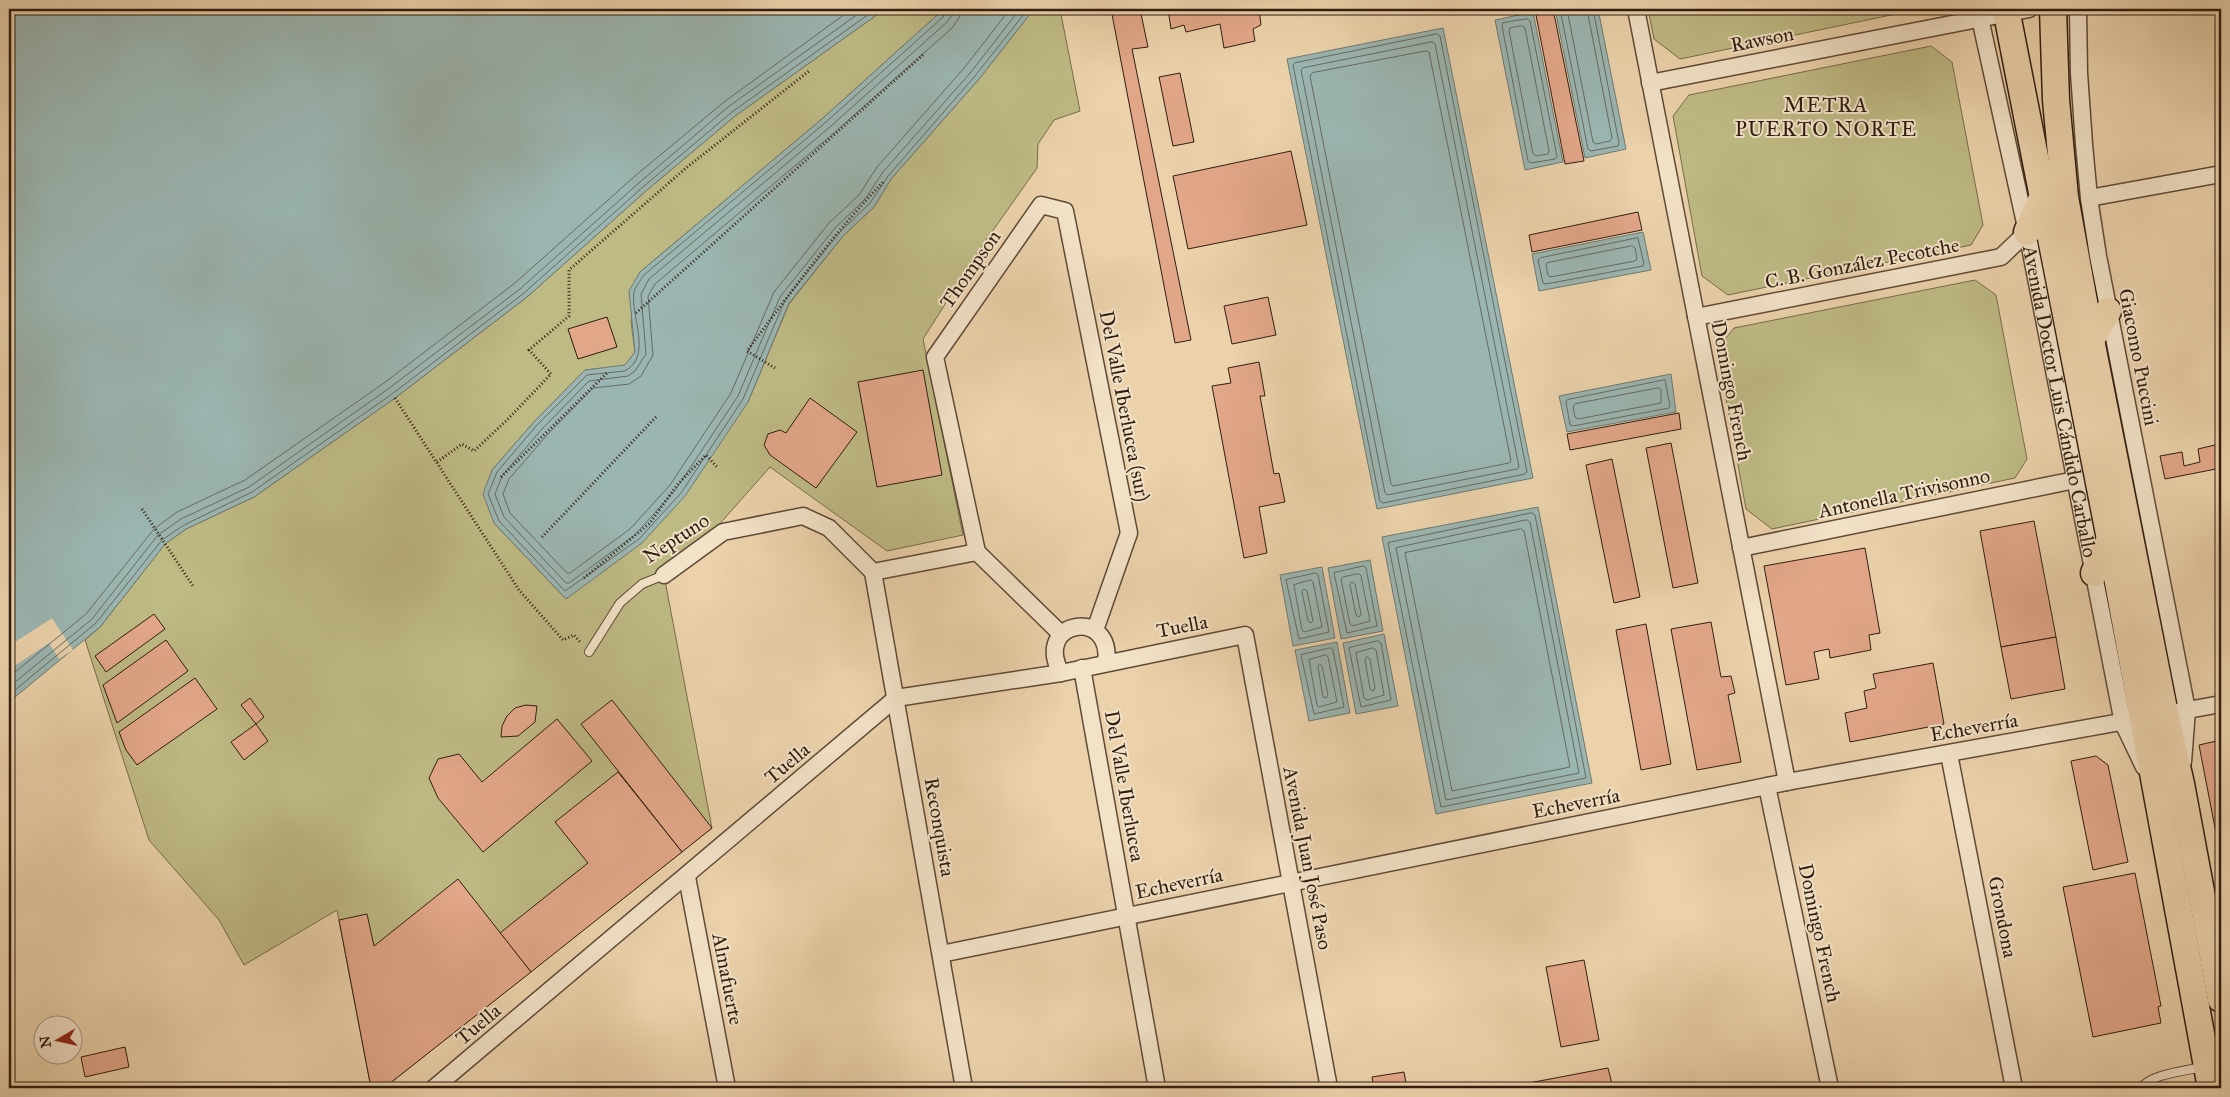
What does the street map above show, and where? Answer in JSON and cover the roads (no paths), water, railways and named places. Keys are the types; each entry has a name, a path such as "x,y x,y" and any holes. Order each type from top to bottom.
{"main road":[{"name":"Avenida Doctor Luis Cándido Carballo","path":"2053,9 2056,100 2065,197 2155,717 2155,789 2209,1077"},
{"name":"Avenida Doctor Luis Cándido Carballo","path":"2014,10 2042,198 2110,539 2155,717 2182,784 2221,999"},
{"path":"2027,232 2042,198"},
{"path":"2091,340 2108,311"},
{"path":"2094,573 2110,539"}],"street":[{"name":"Domingo French","path":"1636,9 1787,782"},
{"name":"Giacomo Puccini","path":"2078,9 2079,73 2089,198 2108,311 2155,717"},
{"name":"Rawson","path":"1650,83 1978,14 2014,10"},
{"name":"Avenida Doctor Luis Cándido Carballo","path":"1978,14 2027,232 2094,573 2155,717"},
{"path":"2089,198 2221,174"},
{"name":"Thompson","path":"977,552 935,358 1040,205"},
{"name":"Del Valle Iberlucea (sur)","path":"1040,205 1065,211 1128,533 1095,630"},
{"name":"C. B. González Pecotche","path":"1696,317 2001,257 2027,232"},
{"name":"Antonella Trivisonno","path":"1741,548 2075,480"},
{"name":"Neptuno","path":"664,576 723,532 803,516 829,528 874,572"},
{"path":"874,572 977,552 1061,634"},
{"name":"Reconquista","path":"874,572 964,1088"},
{"path":"1061,673 1054,660 1054,646 1061,634 1069,628 1078,626 1095,630 1104,639 1108,651 1106,663"},
{"name":"Tuella","path":"434,1088 896,698 1061,673 1245,635"},
{"name":"Avenida Juan José Paso","path":"1245,635 1329,1088"},
{"name":"Del Valle Iberlucea","path":"1082,668 1157,1088"},
{"name":"Echeverría","path":"941,954 1787,782 2221,704"},
{"name":"Grondona","path":"1949,754 2014,1088"},
{"name":"Domingo French","path":"1767,786 1830,1088"},
{"name":"Almafuerte","path":"686,877 727,1088"}],"lane":[{"name":"Neptuno","path":"589,652 620,603 642,584 664,576"},
{"path":"2140,1088 2144,1083 2153,1078 2209,1077"}],"water":[{"path":"9,9 885,9 735,116 647,190 527,297 395,398 254,497 186,529 165,544 100,627 9,702"},
{"path":"944,9 1034,9 979,79 891,179 874,207 843,236 789,303 748,402 685,496 642,543 566,599 494,523 483,494 492,470 533,423 585,370 625,365 635,352 629,291 640,272 823,118"},
{"path":"1555,9 1598,9 1626,149 1585,158"},
{"path":"1533,12 1563,162 1525,170 1495,20"},
{"path":"1443,28 1533,478 1377,509 1287,59"},
{"path":"1643,232 1651,270 1539,291 1532,254"},
{"path":"1671,374 1676,412 1567,432 1559,396"},
{"path":"1538,507 1592,783 1436,814 1382,537"},
{"path":"1370,560 1383,631 1341,639 1328,568"},
{"path":"1322,567 1335,638 1293,646 1280,575"},
{"path":"1384,634 1398,706 1356,714 1343,643"},
{"path":"1337,642 1350,713 1309,721 1295,650"}],"district":[{"name":"METRA PUERTO NORTE","path":"1826,117"}]}
